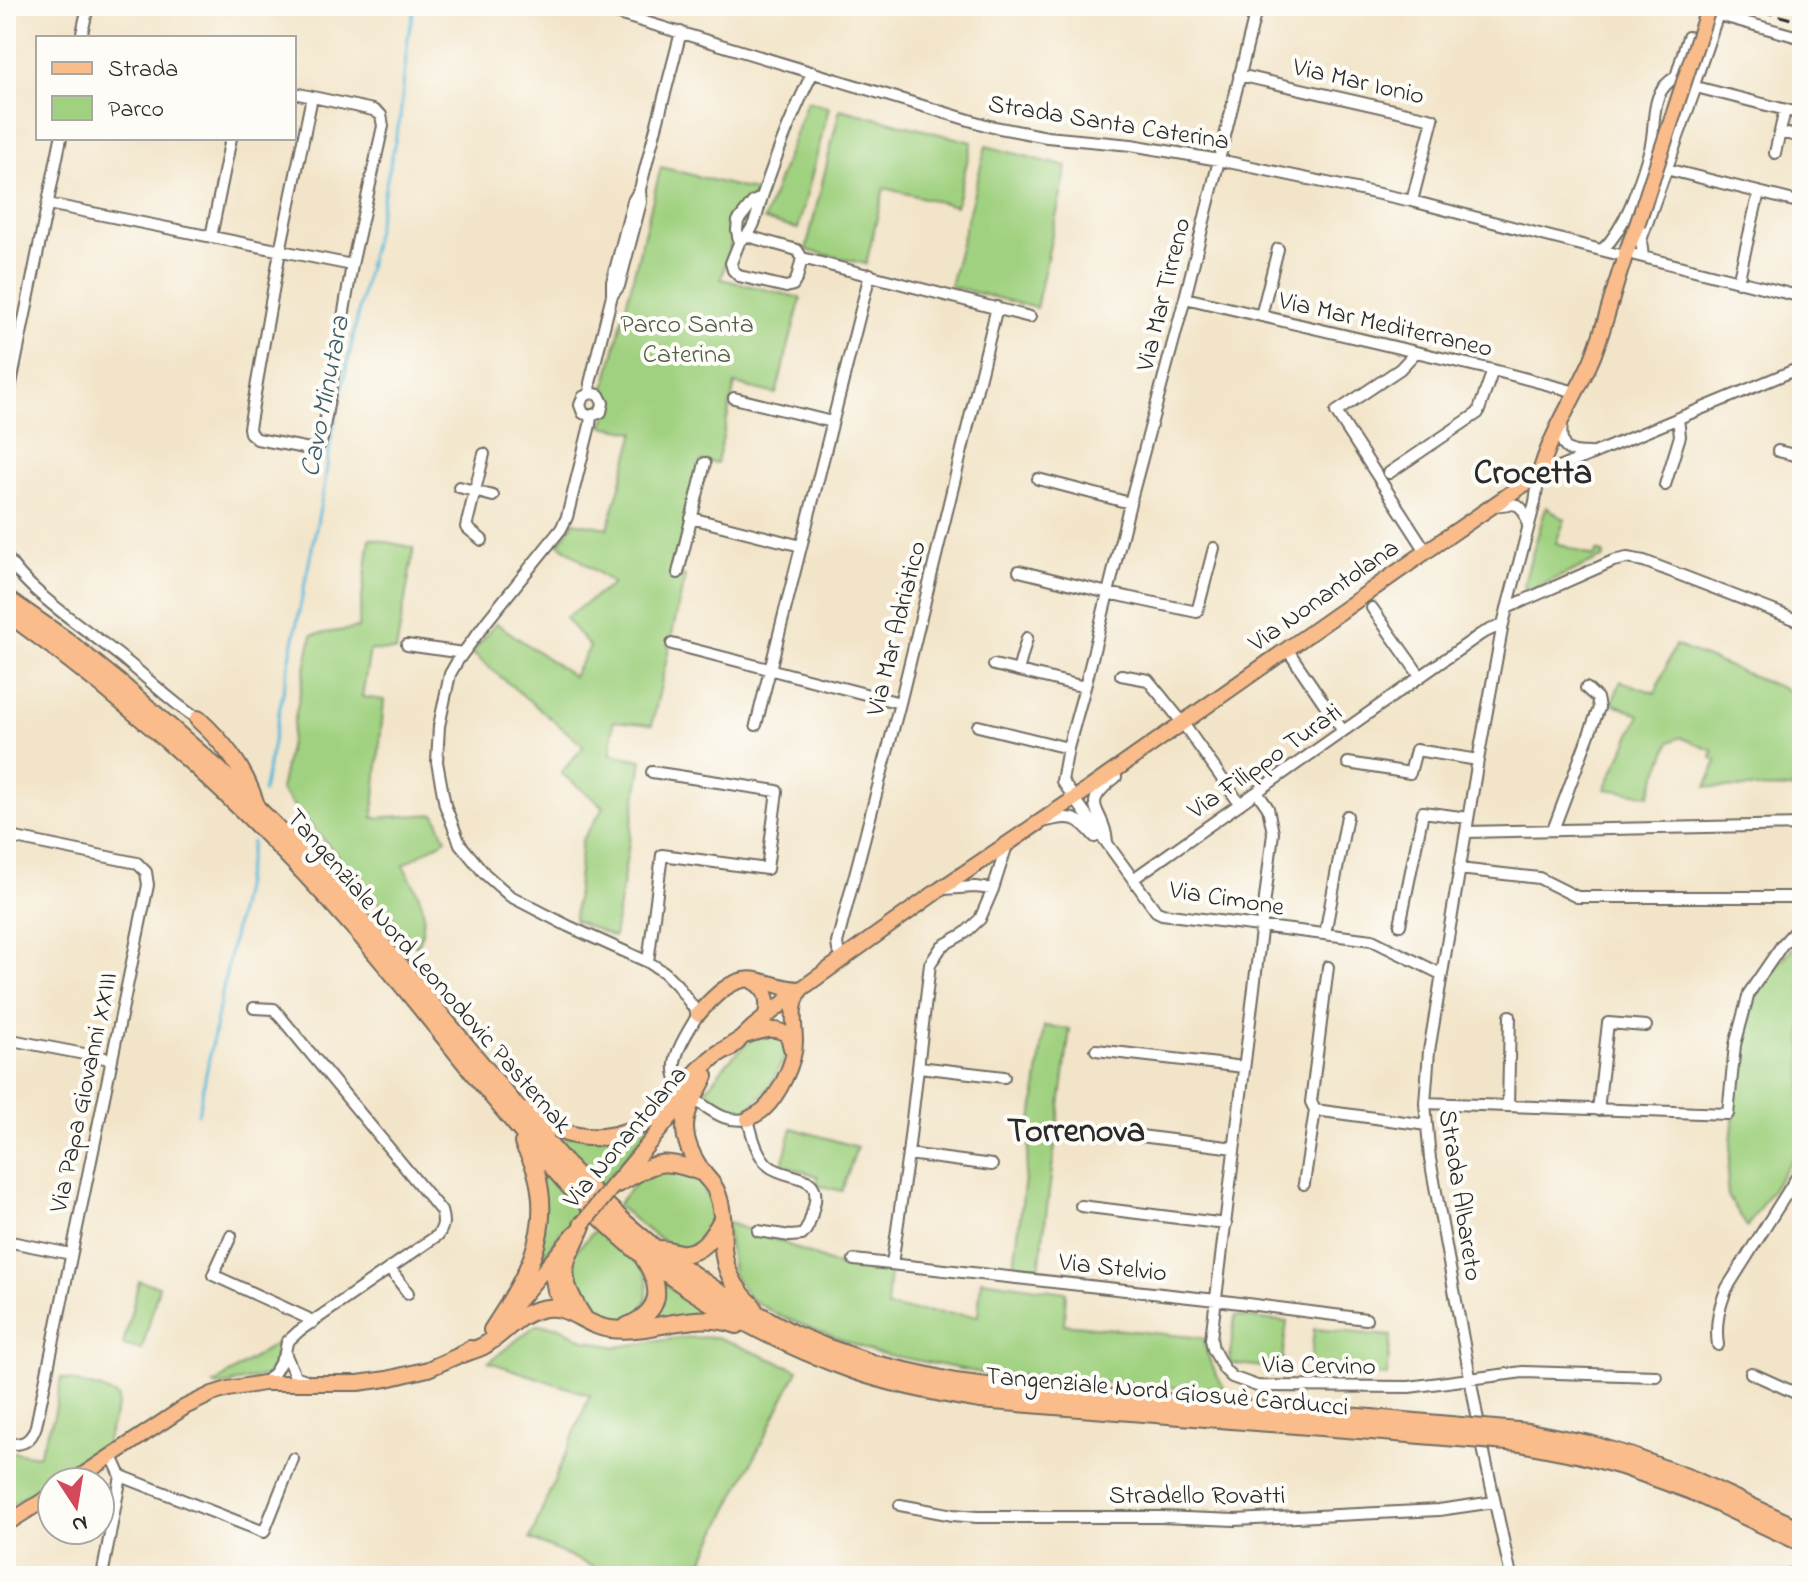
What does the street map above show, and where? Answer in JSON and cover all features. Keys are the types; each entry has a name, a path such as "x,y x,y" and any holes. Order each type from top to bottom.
{"highway":[{"name":"Tangenziale Nord Leonodovic Pasternak","path":"6,598 66,640 123,686 218,769 256,807 362,920 570,1187"},
{"name":"Tangenziale Nord Leonodovic Pasternak","path":"6,612 117,696 229,796 356,930 515,1114 594,1193"},
{"path":"6,624 28,628"},
{"path":"198,719 234,758 249,784 256,807"},
{"path":"515,1114 560,1131 595,1138 631,1131 669,1104 712,1058 738,1040"},
{"path":"705,1076 689,1107 685,1126 689,1148 716,1188 722,1208 723,1251 731,1278 748,1301 769,1321"},
{"path":"492,1330 529,1268 539,1235 541,1205 536,1174 515,1114"},
{"path":"613,1186 643,1169 663,1163 681,1164 703,1173"},
{"name":"Tangenziale Nord Giosuè Carducci","path":"570,1187 606,1223 649,1252 769,1321 808,1340 875,1364 981,1387 1371,1424 1586,1450 1689,1490 1800,1540"},
{"name":"Tangenziale Nord Giosuè Carducci","path":"594,1193 649,1252 717,1306 779,1340 856,1371 896,1383 980,1400 1371,1424"},
{"path":"620,1328 643,1317 655,1302 657,1289 649,1252 668,1249 688,1253 700,1248 709,1241 722,1219"},
{"path":"578,1316 565,1274 569,1253 583,1223"},
{"path":"551,1263 556,1290 578,1316"},
{"path":"462,1354 483,1346 519,1318 537,1309 550,1307 561,1308 602,1327 633,1329 709,1318 779,1340"}],"main road":[{"path":"1539,476 1563,415 1609,316 1615,284 1634,256 1637,225 1708,10"},
{"name":"Via Nonantolana","path":"97,1466 196,1401 228,1389 263,1383 358,1383 387,1379 428,1369 462,1354 492,1330 705,1076 766,1015 939,890 1074,799 1426,551 1539,476"},
{"path":"744,979 757,984 765,993 768,1005 766,1015"},
{"path":"698,1014 716,995 744,979 801,989 793,1007 795,1047 786,1075 765,1109 748,1119"},
{"path":"738,1040 763,1030 780,1030 788,1036 793,1054"},
{"path":"6,1524 36,1505"}],"street":[{"path":"81,36 88,6"},
{"name":"Strada Santa Caterina","path":"592,6 989,126 1047,137 1131,145 1219,160 1412,201 1802,297"},
{"name":"Via Mar Tirreno","path":"1074,799 1062,781 1068,748 1257,6"},
{"path":"1634,256 1696,85 1708,43 1708,10 1802,38"},
{"path":"681,32 640,189 641,202 619,286 612,295 590,383 591,393 599,395 603,403 601,412 591,416 567,517 450,674 439,726 437,762 445,805 460,844 485,874 510,896 648,962 670,978 698,1014"},
{"path":"1676,77 1688,37 1708,43"},
{"path":"813,72 798,102 761,198 753,202 738,221 737,230 743,240 797,250 802,258 1030,317"},
{"name":"Via Mar Ionio","path":"1239,75 1433,119 1412,201"},
{"path":"1603,249 1622,225 1631,203 1651,146 1654,115 1661,89 1667,81 1676,77 1802,114"},
{"path":"296,93 373,110 383,120 352,265 321,443 314,449 262,440 253,437 249,428 280,251 312,97"},
{"path":"1775,153 1785,110"},
{"path":"1780,132 1802,137"},
{"path":"6,408 61,140"},
{"path":"211,237 231,140"},
{"path":"1666,169 1802,203"},
{"path":"1738,282 1759,192"},
{"path":"48,204 352,265"},
{"path":"743,240 731,263 739,276 786,287 793,285 797,278 802,258"},
{"path":"1261,316 1278,249"},
{"path":"756,725 870,274"},
{"name":"Via Mar Mediterraneo","path":"1185,298 1576,392"},
{"name":"Via Mar Adriatico","path":"844,958 837,943 900,703 997,307"},
{"path":"1416,352 1400,369 1336,412 1426,551"},
{"name":"Via Nonantolana","path":"1539,476 1798,369 1802,385"},
{"path":"1389,473 1478,413 1493,370"},
{"path":"734,398 832,422"},
{"path":"1563,415 1561,433 1565,448 1571,453 1596,453"},
{"path":"1665,485 1680,436 1678,418"},
{"path":"1778,451 1802,457"},
{"path":"482,540 466,527 484,454"},
{"path":"678,573 705,463"},
{"name":"Strada Albareto","path":"1511,1576 1494,1502 1430,1159 1425,1103 1429,1051 1478,760 1503,624 1538,491 1539,476"},
{"path":"1038,479 1130,503"},
{"path":"459,487 493,496"},
{"path":"1492,506 1511,503 1520,506 1526,513 1528,528"},
{"path":"691,518 801,546"},
{"path":"1019,571 1197,612 1214,548"},
{"path":"6,556 44,597 198,719"},
{"path":"1507,608 1613,561 1627,558 1644,561 1802,622"},
{"path":"1372,608 1420,676"},
{"name":"Via Filippo Turati","path":"1133,879 1420,676 1481,634 1503,624"},
{"path":"1018,671 1027,638"},
{"path":"672,644 900,703"},
{"path":"407,645 463,653"},
{"path":"1287,649 1343,731"},
{"path":"994,665 1085,687"},
{"path":"1121,675 1148,680 1240,804"},
{"path":"1553,830 1599,708 1597,698 1586,688"},
{"path":"978,726 1068,748"},
{"path":"1348,763 1410,773 1416,750 1478,760"},
{"name":"Via Cimone","path":"1107,844 1107,830 1096,811 1096,801 1101,789 1117,777 1122,765"},
{"path":"648,962 662,855 767,869 777,791 652,772"},
{"name":"Via Cervino","path":"1257,792 1268,808 1273,833 1211,1339 1224,1369 1232,1377 1257,1386 1409,1387 1523,1372 1656,1376"},
{"name":"Via Cimone","path":"1074,799 1156,911 1162,914 1372,940 1441,974"},
{"path":"1400,925 1423,812 1468,818"},
{"path":"1325,934 1347,816"},
{"name":"Via Cimone","path":"1032,827 1060,818 1074,818 1107,844"},
{"path":"1466,832 1802,825"},
{"name":"Via Papa Giovanni XXIII","path":"6,836 137,863 146,872 148,885 33,1436 19,1444 6,1443"},
{"path":"892,1264 930,964 942,946 980,919 1007,845"},
{"path":"1459,869 1539,878 1577,897 1802,897"},
{"path":"965,888 976,894 984,908"},
{"path":"939,890 993,889"},
{"path":"1425,1103 1728,1114 1735,1045 1749,993 1782,945 1802,923"},
{"path":"1304,1184 1315,1110 1311,1102 1328,967"},
{"path":"254,1008 274,1009 441,1211 444,1220 438,1235 287,1342 278,1370 263,1383"},
{"name":"Via Nonantolana","path":"681,1086 673,1072 674,1060 698,1014"},
{"path":"1508,1106 1510,1016"},
{"path":"1598,1110 1608,1023 1646,1026"},
{"path":"6,1039 110,1059"},
{"path":"1096,1050 1244,1067"},
{"path":"919,1067 1004,1077"},
{"name":"Via Nonantolana","path":"700,1103 726,1119 748,1119"},
{"path":"1315,1110 1427,1125"},
{"path":"748,1119 764,1161 780,1172 811,1182 816,1198 807,1229 802,1235 758,1231"},
{"path":"1086,1129 1234,1148"},
{"path":"908,1154 992,1165"},
{"path":"1718,1345 1717,1323 1727,1288 1802,1169"},
{"path":"1081,1206 1226,1224"},
{"path":"231,1236 213,1275 312,1323"},
{"path":"6,1241 71,1254"},
{"name":"Via Stelvio","path":"854,1260 1366,1319"},
{"path":"390,1269 408,1293"},
{"path":"285,1353 295,1376 312,1382"},
{"path":"1751,1373 1802,1396"},
{"path":"102,1576 121,1476 112,1456"},
{"path":"121,1476 264,1532 293,1459"},
{"name":"Stradello Rovatti","path":"900,1505 977,1517 1235,1520 1439,1510 1494,1502"},
{"path":"1781,1576 1802,1572"}],"green space":[{"path":"807,101 829,107 798,229 764,220"},
{"path":"840,109 972,142 956,206 884,188 866,264 806,250"},
{"path":"986,146 1067,167 1036,308 950,286"},
{"name":"Parco Santa Caterina","path":"661,167 758,192 736,216 721,279 801,298 776,394 735,384 717,463 701,461 673,573 685,576 652,725 613,721 611,754 642,760 614,937 574,920 582,840 604,807 561,773 584,746 472,653 496,623 573,676 590,647 565,618 613,584 559,544 574,522 608,528 635,432 602,426 611,405 604,392"},
{"path":"1546,507 1565,519 1556,543 1594,557 1597,551 1604,557 1530,590 1523,586"},
{"path":"370,538 414,548 396,651 370,650 362,697 384,700 373,818 435,814 446,839 403,865 424,913 418,948 280,790 312,635 358,628"},
{"path":"1675,645 1802,696 1802,754 1792,789 1706,787 1717,761 1711,757 1713,751 1680,737 1670,742 1649,795 1605,789 1640,715 1612,703 1621,681 1655,693"},
{"path":"1802,938 1802,1144 1747,1227 1728,1196 1727,1185 1737,1082 1754,1000 1772,970"},
{"path":"1044,1026 1070,1029 1039,1270 1014,1266"},
{"path":"763,1033 778,1033 785,1043 785,1057 770,1085 751,1107 737,1113 718,1107 702,1095 736,1053"},
{"path":"656,1120 598,1190 540,1127 561,1138"},
{"path":"792,1128 857,1147 842,1191 817,1185 818,1176 782,1165"},
{"path":"531,1154 579,1209 528,1275 536,1257"},
{"path":"661,1168 685,1172 700,1184 707,1195 711,1208 709,1225 695,1244 678,1247 664,1241 617,1205 643,1174"},
{"path":"726,1222 833,1264 890,1270 887,1308 978,1316 981,1280 1066,1292 1064,1324 1203,1338 1210,1361 1230,1398 1209,1390 987,1374 874,1352 777,1315 750,1298 733,1274"},
{"path":"596,1229 634,1259 646,1275 644,1305 637,1314 627,1319 614,1321 590,1316 573,1298 572,1255"},
{"path":"658,1280 711,1313 637,1325"},
{"path":"139,1281 159,1286 142,1350 123,1345"},
{"path":"1235,1316 1287,1322 1281,1369 1229,1363"},
{"path":"536,1325 558,1326 584,1340 616,1347 679,1338 717,1337 798,1370 695,1576 614,1576 530,1539 590,1395 489,1362"},
{"path":"1314,1329 1391,1336 1387,1376 1310,1369"},
{"path":"278,1342 276,1365 266,1376 218,1386 214,1384"},
{"path":"61,1378 102,1389 118,1397 105,1445 72,1466 36,1466 36,1489 6,1508 7,1451 38,1456 54,1416"}],"waterway":[{"name":"Cavo Minutara","path":"263,792 330,445 400,118 408,37 415,6"},
{"name":"Cavo Minutara","path":"198,1114 252,842"}],"railway":[{"path":"1744,6 1802,22"}],"district":[{"name":"Crocetta","path":"1533,471"},
{"name":"Torrenova","path":"1076,1129"}]}
